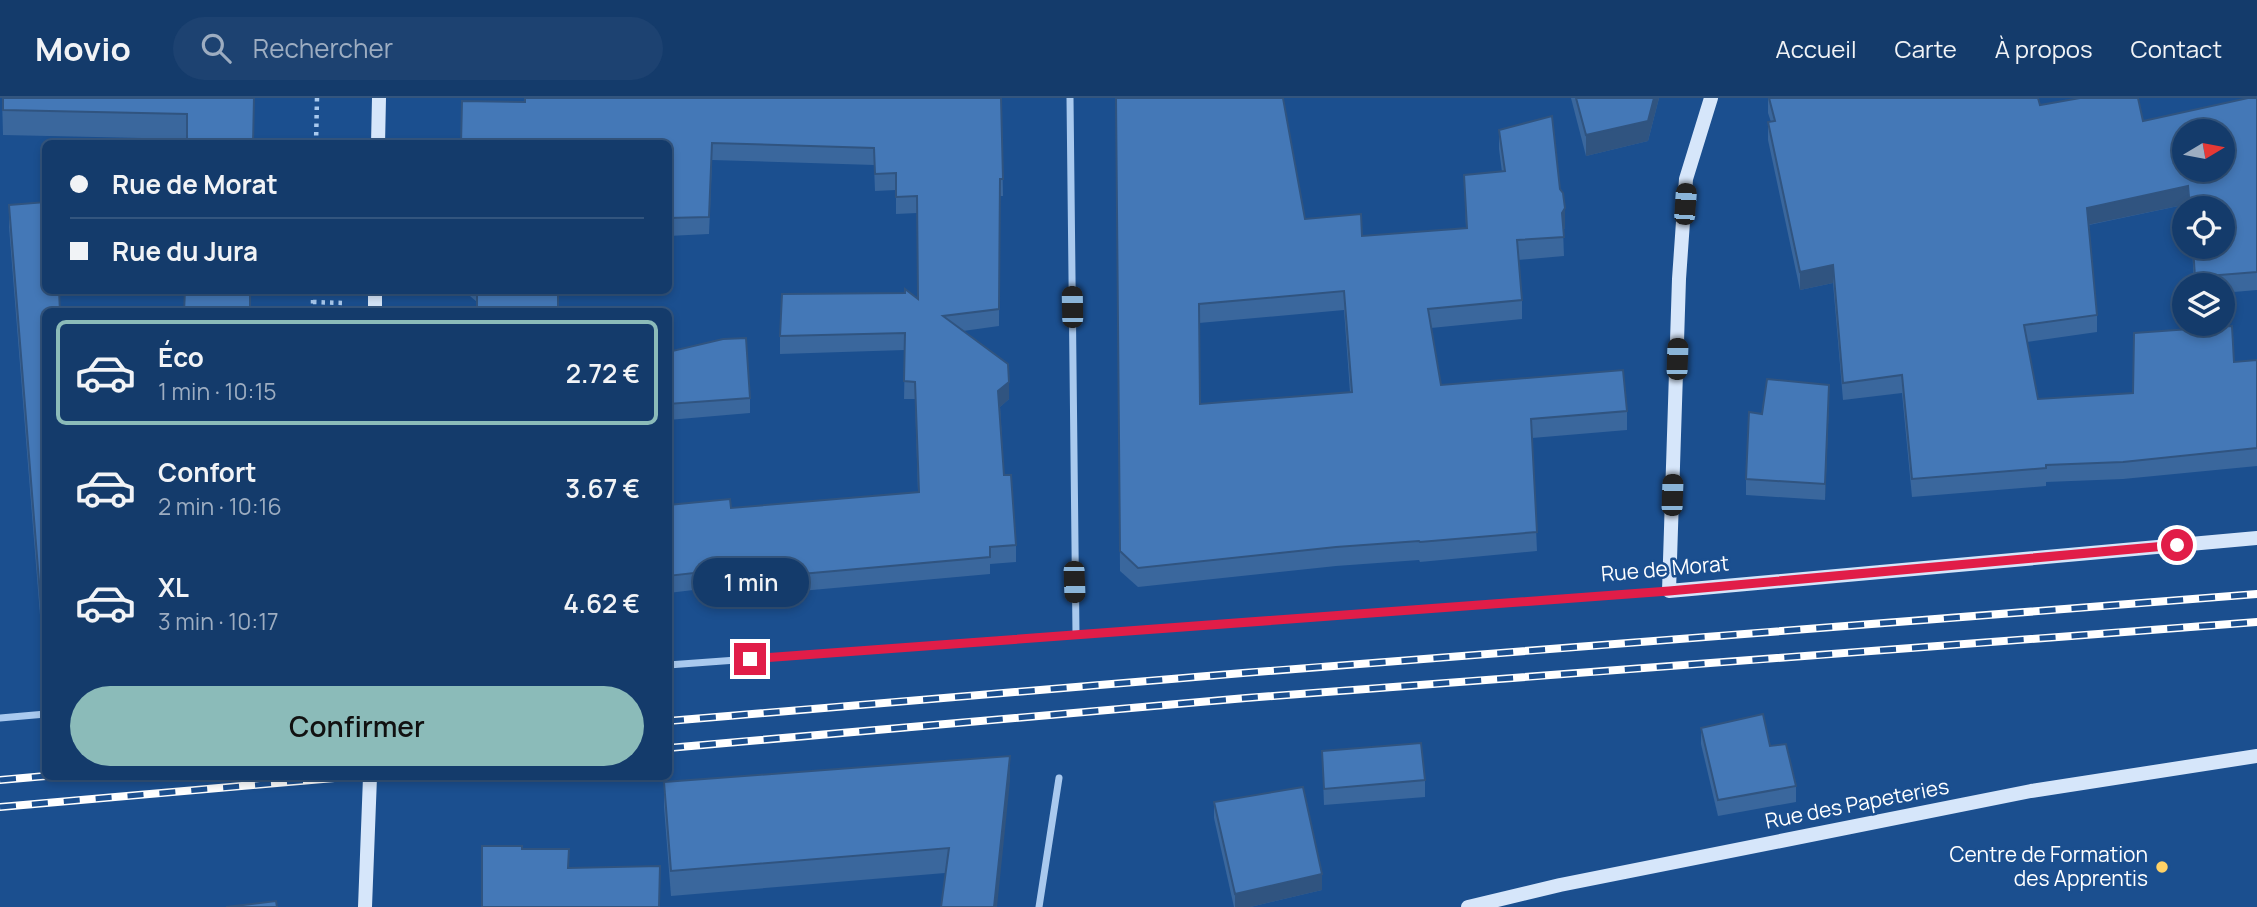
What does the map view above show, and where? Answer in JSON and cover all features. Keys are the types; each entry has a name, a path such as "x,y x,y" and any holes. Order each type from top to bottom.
{"street":[{"path":"378,140 379,98"},
{"path":"1070,98 1076,634"},
{"path":"1669,591 1679,279 1686,179 1711,98"},
{"name":"Rue de Morat","path":"672,666 1669,591 2257,538"},
{"path":"0,718 42,714"},
{"name":"Rue des Papeteries","path":"1468,907 1560,885 2031,791 2257,756"},
{"path":"1039,907 1059,778"},
{"path":"365,907 370,780"}],"path":[{"path":"316,140 317,98"}],"building":[{"path":"3,98 254,98 253,140 187,140 187,114 3,110"},
{"path":"525,98 1001,98 1003,179 1000,179 999,309 943,316 1008,364 1009,382 998,391 1004,475 1011,475 1016,545 990,547 990,557 713,582 711,571 672,576 672,505 730,499 731,508 919,492 915,382 904,381 905,333 780,336 782,294 905,293 905,289 918,299 917,196 896,197 896,173 875,174 874,148 712,143 709,217 672,218 672,140 461,140 462,101 525,102"},
{"path":"1116,98 1283,98 1305,219 1361,214 1362,236 1467,228 1464,175 1505,171 1499,130 1552,116 1560,189 1565,208 1562,213 1564,237 1517,240 1522,300 1428,309 1441,385 1623,370 1627,411 1531,419 1537,532 1336,547 1138,568 1120,551","holes":["1344,291 1352,392 1200,404 1199,304"]},
{"path":"1576,98 1654,98 1648,121 1586,135"},
{"path":"1769,98 2038,98 2040,105 2080,98 2138,98 2143,121 2257,98 2257,272 2195,273 2194,259 2235,259 2235,196 2189,196 2188,186 2087,208 2097,315 2024,325 2038,399 2133,393 2134,333 2172,330 2172,336 2233,336 2234,362 2257,360 2257,448 1912,479 1902,375 1843,383 1833,265 1800,272 1768,122 1775,121"},
{"path":"42,202 42,294 59,294 60,308 42,308 42,619 9,205"},
{"path":"185,294 250,294 250,308 184,308"},
{"path":"477,294 558,294 558,308 477,308"},
{"path":"746,338 750,398 672,404 672,351 723,339"},
{"path":"1767,379 1829,385 1825,484 1746,479 1749,412 1762,414"},
{"path":"1763,714 1770,746 1786,744 1796,786 1718,800 1701,728"},
{"path":"1421,743 1425,780 1324,789 1322,751"},
{"path":"1010,756 994,907 941,907 949,848 671,871 664,782"},
{"path":"1303,787 1322,874 1235,894 1214,802"},
{"path":"482,846 569,849 568,868 660,866 659,907 482,907"},
{"path":"276,901 277,907 226,907"}],"railway":[{"path":"672,721 2257,594"},
{"path":"672,748 1246,698 2257,622"},
{"path":"0,780 42,776"},
{"path":"0,807 311,780"}],"place":[{"name":"Centre de Formation des Apprentis","path":"2162,867"}],"route":[{"path":"750,659 1669,591 2177,545"}]}
